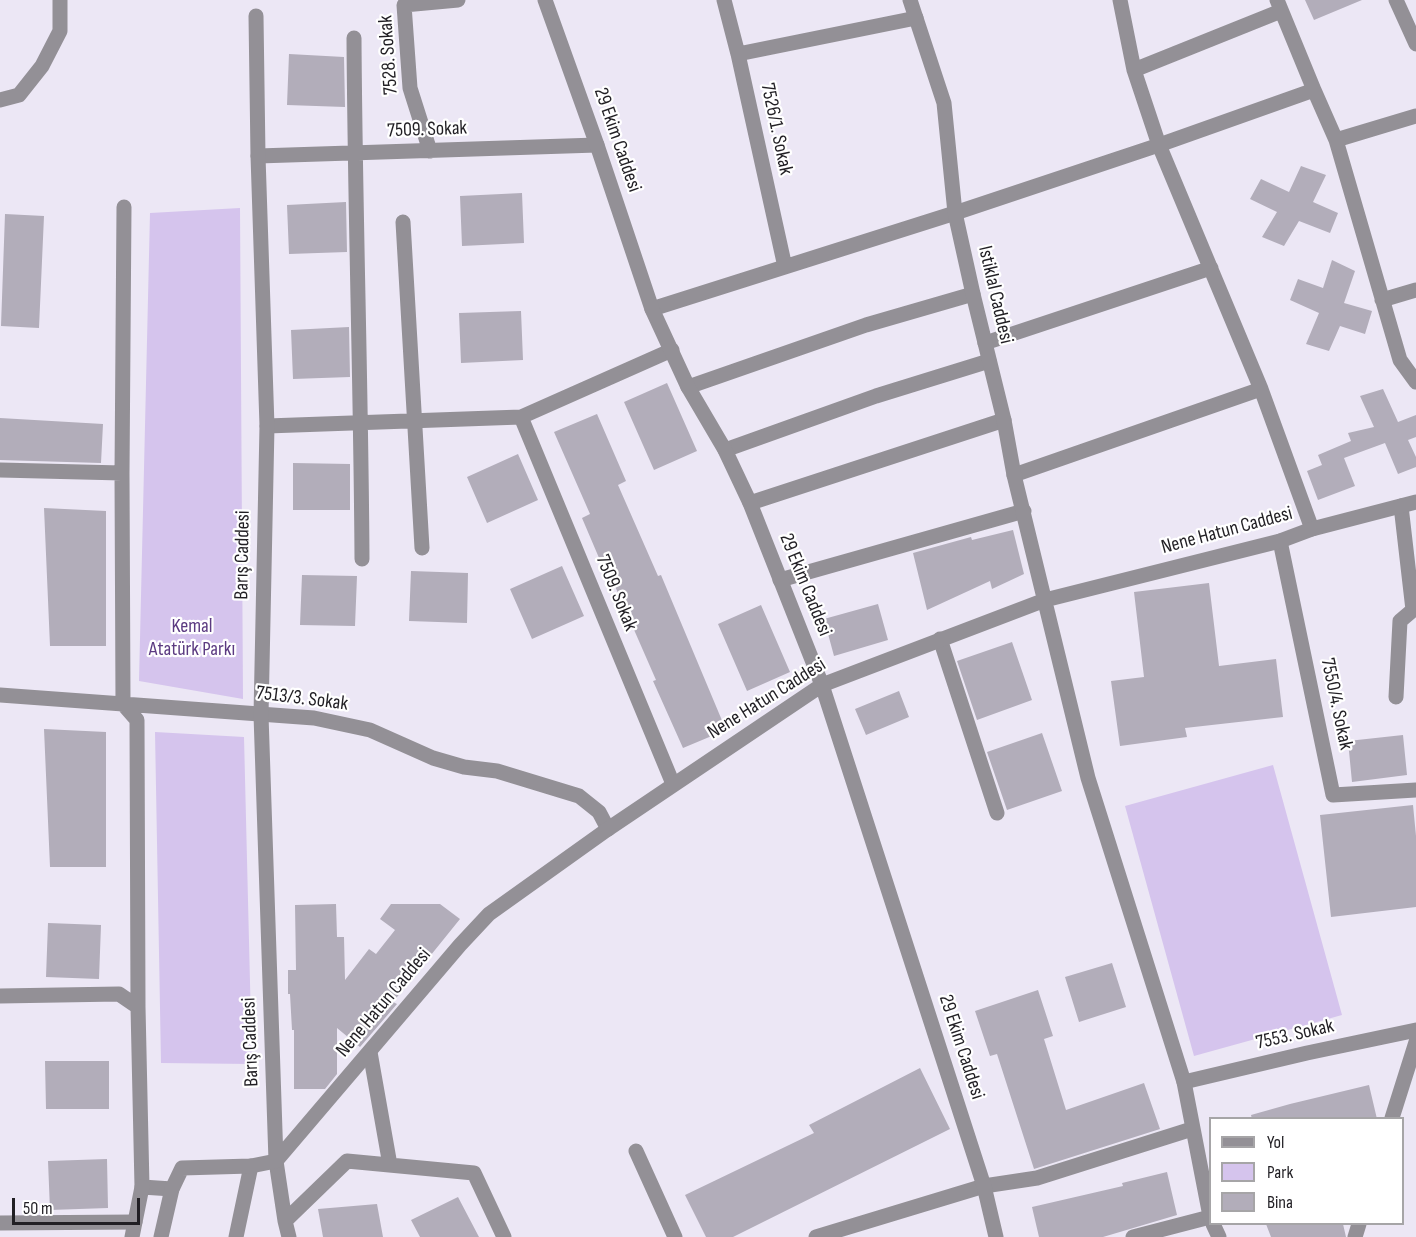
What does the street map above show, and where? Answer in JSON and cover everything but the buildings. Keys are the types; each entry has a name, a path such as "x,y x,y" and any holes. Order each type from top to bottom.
{"street":[{"path":"0,100 19,95 42,66 60,31 60,0"},
{"name":"7528. Sokak","path":"430,151 410,88 404,5 458,0"},
{"name":"29 Ekim Caddesi","path":"545,0 652,309 688,387 725,450 750,503 822,685 984,1186 996,1237"},
{"name":"7526/1. Sokak","path":"723,0 738,54 785,267"},
{"name":"Istiklal Caddesi","path":"910,0 944,103 956,213 973,294 1004,420 1014,475 1091,790 1184,1082 1209,1211"},
{"path":"1120,0 1134,70 1159,144 1261,388 1312,529"},
{"path":"1396,0 1416,44"},
{"path":"1134,70 1279,6 1336,140 1400,360 1416,382"},
{"name":"Barış Caddesi","path":"256,16 267,426 261,715 276,1161 289,1237"},
{"path":"738,54 916,18"},
{"path":"354,38 362,559"},
{"path":"652,309 956,213 1314,90"},
{"path":"1336,140 1416,116"},
{"name":"7509. Sokak","path":"258,156 597,145"},
{"path":"0,1223 134,1229 142,1187 138,1007 137,720 123,704 124,207"},
{"path":"403,222 422,548"},
{"path":"985,344 1211,268"},
{"path":"1382,300 1416,290"},
{"path":"688,387 866,325 973,294"},
{"path":"267,426 521,417 672,350"},
{"path":"725,450 876,396 989,361"},
{"path":"1014,475 1261,388"},
{"name":"7509. Sokak","path":"521,417 673,784"},
{"path":"750,503 1004,420"},
{"path":"0,470 122,473"},
{"name":"Nene Hatun Caddesi","path":"276,1161 489,914 673,784 822,685 1045,600 1280,541 1312,529 1416,502"},
{"path":"1396,697 1400,621 1413,610 1401,506"},
{"path":"780,580 1024,511"},
{"name":"7550/4. Sokak","path":"1280,541 1333,795 1416,790"},
{"path":"940,639 997,813"},
{"name":"7513/3. Sokak","path":"0,694 314,718 370,730 433,758 464,767 497,771 579,796 599,812 608,829"},
{"path":"0,996 119,994 138,1007"},
{"name":"7553. Sokak","path":"1184,1082 1416,1030"},
{"path":"1393,1117 1416,1042"},
{"path":"370,1052 390,1165"},
{"path":"816,1237 984,1186 1037,1178 1192,1130"},
{"path":"636,1151 675,1237"},
{"path":"161,1237 172,1189 182,1168 251,1166 276,1161"},
{"path":"285,1221 347,1161 474,1173 504,1237"},
{"path":"236,1237 251,1166"},
{"path":"142,1187 172,1189"},
{"path":"1133,1237 1209,1216"}],"green space":[{"name":"Kemal Atatürk Parkı","path":"240,208 243,699 139,681 150,213"},
{"path":"155,732 244,737 252,1064 161,1063"},
{"path":"1273,765 1342,1015 1194,1056 1125,806"}]}
